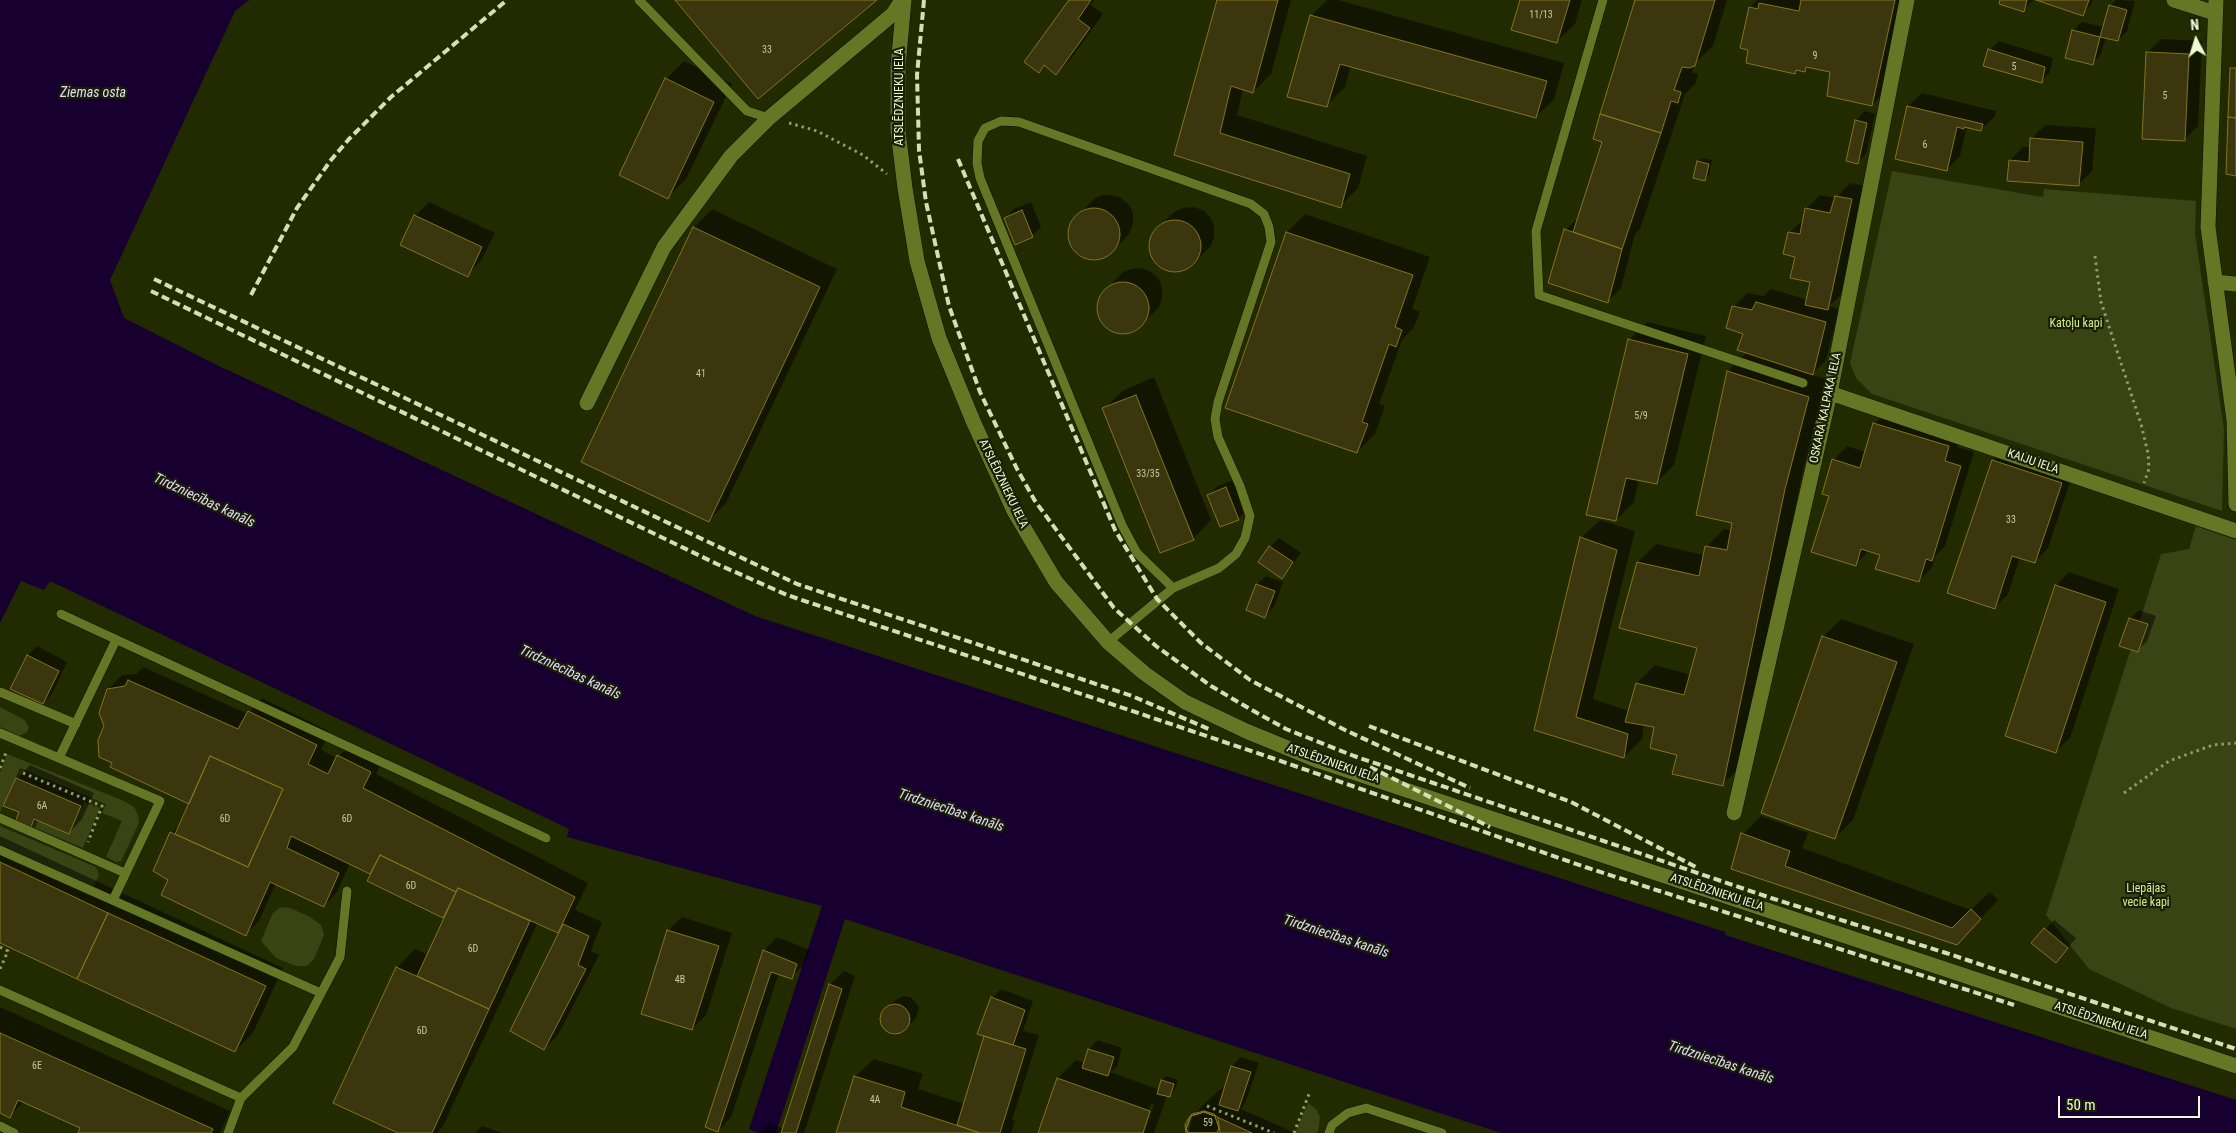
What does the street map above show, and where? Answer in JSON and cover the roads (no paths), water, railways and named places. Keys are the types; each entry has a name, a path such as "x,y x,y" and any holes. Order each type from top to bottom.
{"street":[{"name":"ATSLĒDZNIEKU IELA","path":"587,403 664,247 731,156 769,118 893,14 903,0"},
{"name":"ATSLĒDZNIEKU IELA","path":"903,0 898,67 898,131 904,188 917,261 939,338 973,421 1014,511 1056,582 1108,642 1144,673 1185,702 1246,731 1319,761 2236,1066"},
{"name":"OSKARA KALPAKA IELA","path":"1734,813 1830,393 1907,0"},
{"path":"2174,0 2215,6 2208,227 2234,420 2236,504"},
{"path":"2215,282 2236,284"},
{"name":"KAIJU IELA","path":"1830,393 2236,531"}],"lane":[{"path":"639,0 747,111 769,118"},
{"path":"1603,0 1536,231 1539,295 1803,383"},
{"path":"1108,642 1173,588 1219,568 1236,554 1245,538 1250,516 1240,486 1218,437 1216,419 1218,402 1271,242 1269,226 1264,214 1251,204 1019,122 1000,121 985,128 978,140 977,163 980,178 1122,525 1137,553 1173,588"},
{"path":"61,614 546,838"},
{"path":"60,758 116,640"},
{"path":"0,692 76,724"},
{"path":"0,733 160,801 113,900"},
{"path":"0,818 125,873"},
{"path":"0,850 321,993"},
{"path":"228,1133 241,1098 293,1047 340,957 347,891"},
{"path":"0,990 241,1098"},
{"path":"1329,1133 1332,1125 1348,1113 1366,1108 1442,1133"},
{"path":"0,1126 14,1133"}],"water":[{"path":"0,0 249,0 235,11 110,280 124,318 219,366 755,616 1725,932 1725,935 2236,1100 2236,1133 1501,1133 845,919 776,1133 759,1133 749,1129 822,906 567,837 569,829 50,581 44,590 21,581 0,623"}],"railway":[{"path":"251,295 297,208 331,160 349,139 391,97 507,0"},
{"path":"924,0 917,75 919,150 926,202 949,306 980,392 1017,469 1035,501 1114,608 1156,646 1211,686 1250,709 1286,729 1354,756 1771,898 1946,953 2236,1049"},
{"path":"958,159 1115,530 1157,599 1201,643 1250,680 1345,730 1470,788"},
{"path":"154,279 797,584 1132,696 1211,730"},
{"path":"151,291 717,564 787,595 1272,758 1585,867 2014,1005"},
{"path":"1369,726 1571,802 1696,867"},
{"path":"1370,767 1490,827"}],"water label":[{"name":"Ziemas osta","path":"93,93"},
{"name":"Tirdzniecības kanāls","path":"204,501"},
{"name":"Tirdzniecības kanāls","path":"570,673"},
{"name":"Tirdzniecības kanāls","path":"951,811"},
{"name":"Tirdzniecības kanāls","path":"1336,937"},
{"name":"Tirdzniecības kanāls","path":"1721,1063"}],"park label":[{"name":"Katoļu kapi","path":"2076,324"},
{"name":"Liepājas vecie kapi","path":"2146,896"}]}
